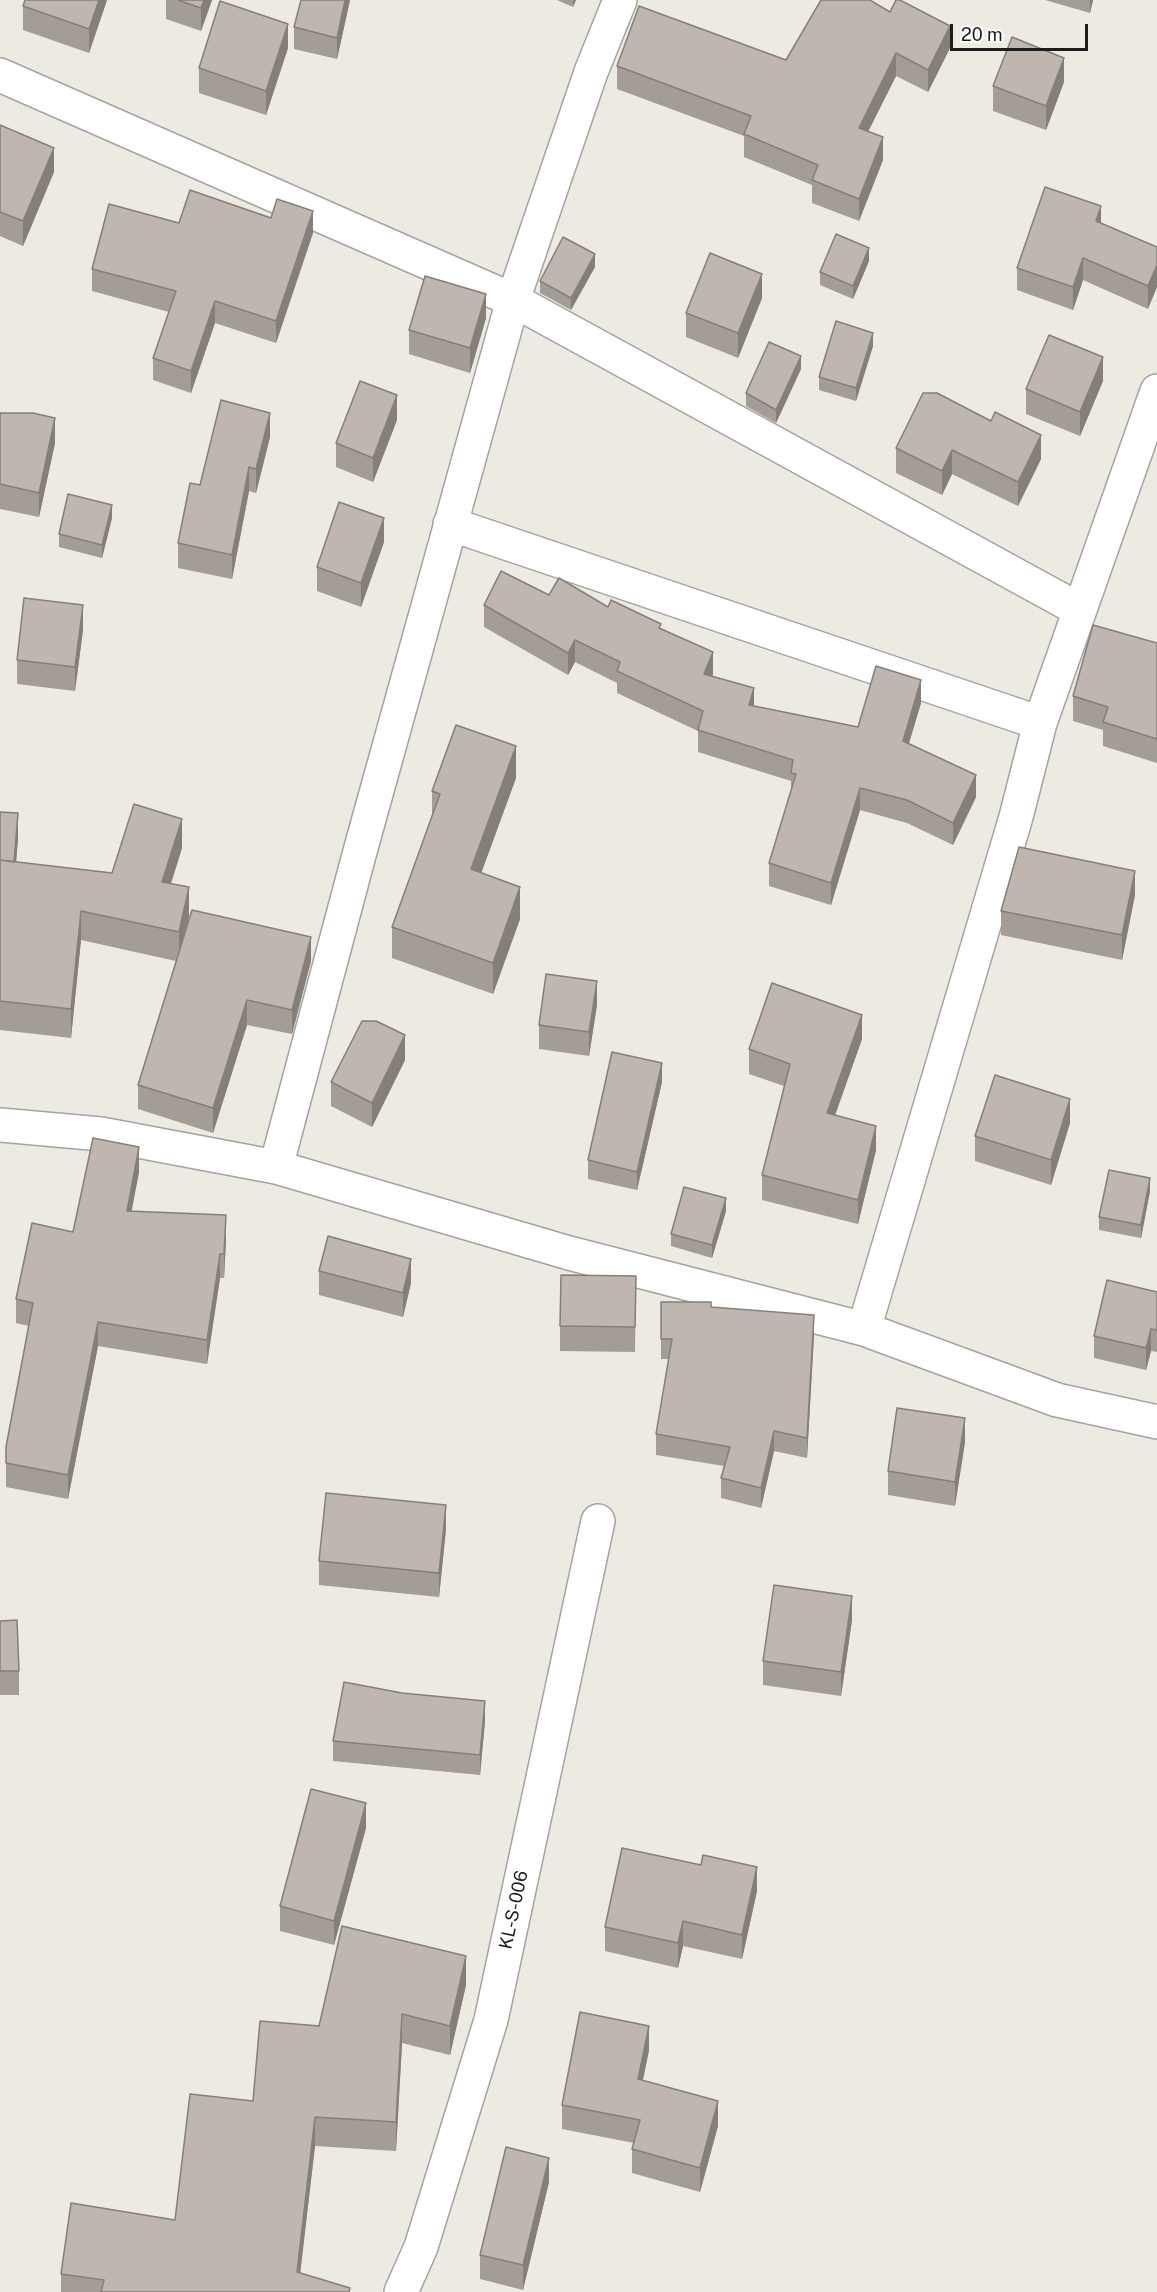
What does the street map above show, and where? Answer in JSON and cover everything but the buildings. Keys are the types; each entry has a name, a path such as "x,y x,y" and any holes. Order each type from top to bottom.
{"street":[{"path":"276,1167 513,300 591,72 620,0"},
{"path":"0,75 513,300 1078,609"},
{"path":"864,1329 1016,817 1040,723 1078,609 1157,391"},
{"path":"450,524 1040,723"},
{"path":"0,1125 101,1134 276,1167 568,1253 864,1329 1057,1400 1157,1422"},
{"name":"KL-S-006","path":"401,2292 421,2247 491,2020 598,1521"}]}
